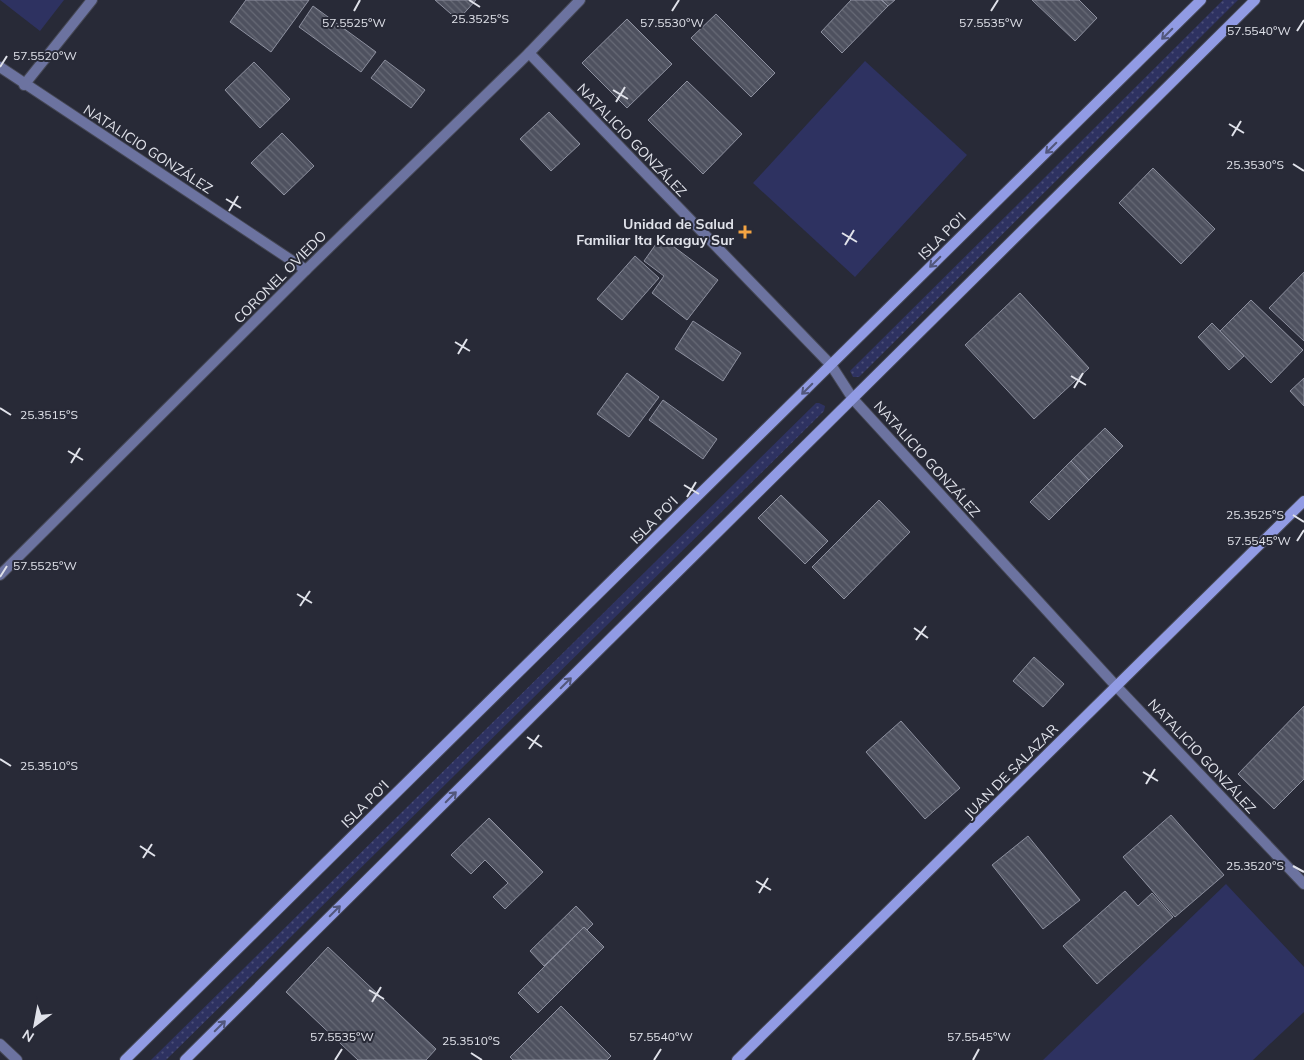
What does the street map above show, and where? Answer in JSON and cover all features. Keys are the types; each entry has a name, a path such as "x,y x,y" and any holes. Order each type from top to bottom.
{"street":[{"path":"24,85 92,0"},
{"name":"CORONEL OVIEDO","path":"1,572 306,270 529,54 580,0"},
{"name":"ISLA PO'I","path":"125,1060 1201,0"},
{"path":"185,1060 1255,0"},
{"name":"NATALICIO GONZÁLEZ","path":"529,54 831,365 853,398 1116,686 1304,884"},
{"name":"NATALICIO GONZÁLEZ","path":"0,67 24,85 306,270"},
{"name":"JUAN DE SALAZAR","path":"737,1060 1304,502"},
{"path":"0,1044 17,1060"}],"shaded area":[{"path":"0,0 64,0 40,31"},
{"path":"1223,0 1238,0 859,377 853,377 850,371"},
{"path":"865,61 967,155 855,277 753,183"},
{"path":"816,403 825,406 824,411 166,1060 151,1060"},
{"path":"1226,884 1304,967 1304,1012 1253,1060 1043,1060"}],"building":[{"path":"246,0 309,0 271,52 230,22"},
{"path":"435,0 476,0 458,20"},
{"path":"851,0 881,0 888,6 842,53 821,32"},
{"path":"882,0 895,0 888,6"},
{"path":"1032,0 1079,0 1097,18 1075,41"},
{"path":"313,6 376,52 361,72 299,27"},
{"path":"716,14 775,73 751,97 691,38"},
{"path":"627,19 672,64 627,108 582,63"},
{"path":"385,60 425,90 411,108 371,78"},
{"path":"254,62 290,99 260,128 225,90"},
{"path":"687,81 742,134 703,174 648,120"},
{"path":"549,112 580,144 551,171 520,139"},
{"path":"282,133 314,166 284,195 251,163"},
{"path":"1153,168 1215,229 1181,264 1119,203"},
{"path":"661,237 718,280 687,320 652,293 664,276 644,261"},
{"path":"635,256 659,278 622,320 597,299"},
{"path":"1304,272 1304,341 1269,308"},
{"path":"1020,293 1089,368 1034,419 965,345"},
{"path":"1251,300 1303,350 1271,383 1220,331"},
{"path":"693,321 741,353 723,381 675,349"},
{"path":"1212,323 1244,356 1229,370 1198,337"},
{"path":"627,373 659,397 629,437 597,414"},
{"path":"1304,378 1304,406 1290,391"},
{"path":"663,400 717,439 703,459 649,420"},
{"path":"1105,428 1123,446 1089,480 1071,461"},
{"path":"1071,461 1089,480 1049,520 1030,502"},
{"path":"781,495 828,541 805,564 758,518"},
{"path":"879,500 910,532 844,599 812,567"},
{"path":"1034,657 1064,684 1043,707 1013,681"},
{"path":"1304,706 1304,779 1274,809 1238,774"},
{"path":"901,721 960,788 925,819 866,752"},
{"path":"1171,815 1224,875 1175,917 1123,857"},
{"path":"489,818 543,872 505,909 493,897 508,883 485,860 471,874 451,855"},
{"path":"1028,836 1080,900 1043,929 992,865"},
{"path":"1125,891 1138,906 1152,893 1173,917 1097,984 1063,946"},
{"path":"576,906 593,924 587,930 584,927 544,966 530,951"},
{"path":"584,927 604,947 538,1013 518,993"},
{"path":"328,947 436,1049 426,1060 358,1060 286,992"},
{"path":"561,1006 611,1056 607,1060 513,1060 510,1057"}],"place":[{"name":"Unidad de Salud Familiar Ita Kaaguy Sur","path":"745,232"}]}
